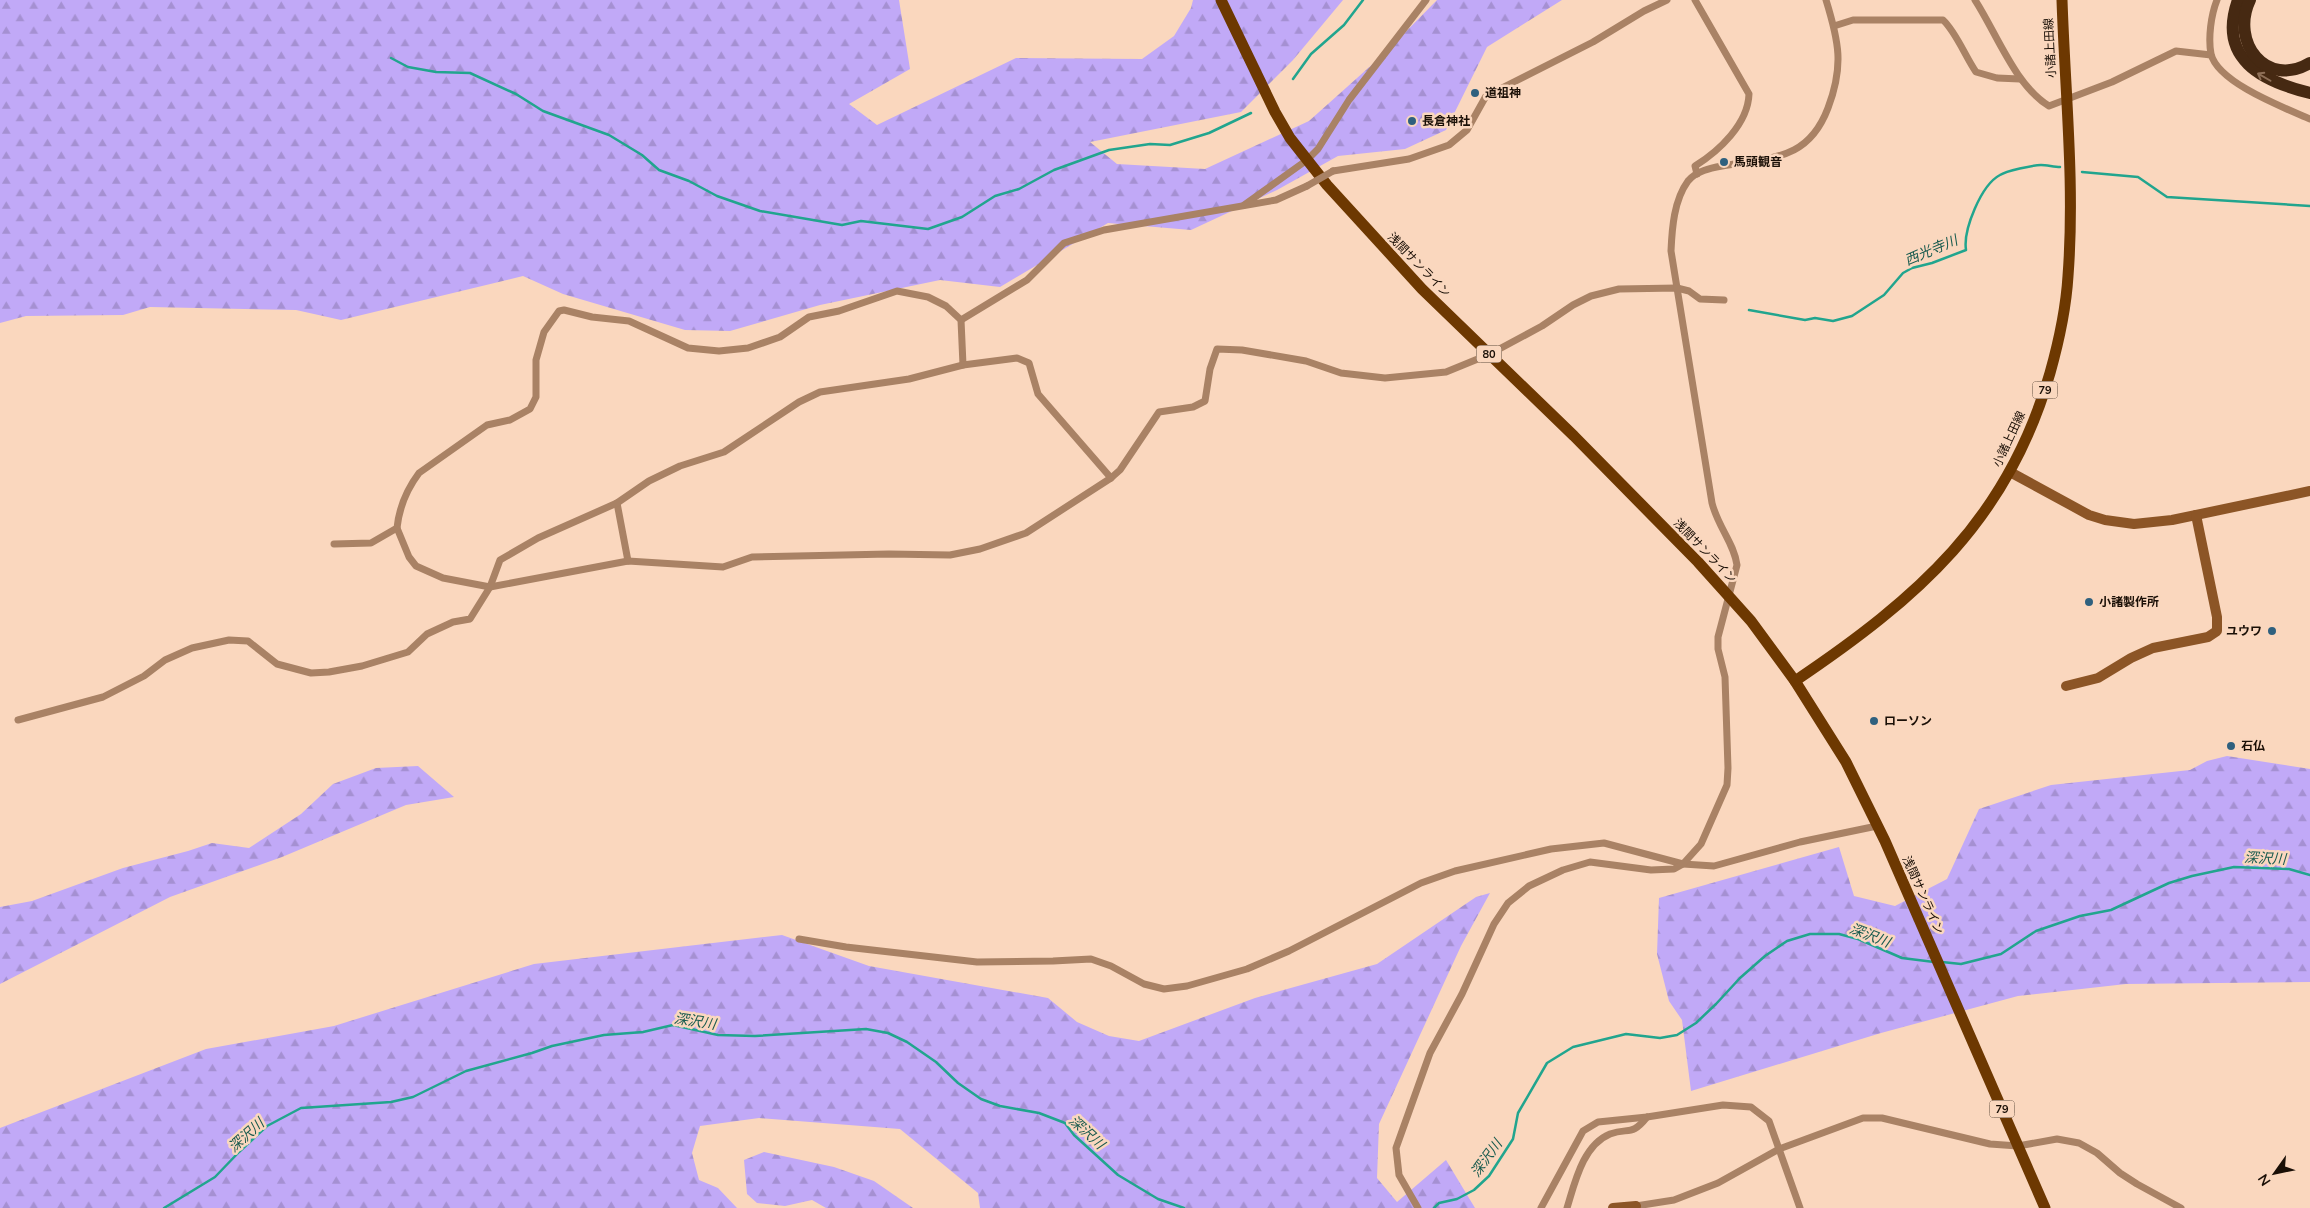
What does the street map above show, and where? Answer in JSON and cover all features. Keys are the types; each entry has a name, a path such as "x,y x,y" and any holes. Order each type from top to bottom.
{"highway":[{"path":"2238,0 2233,18 2234,39 2246,62 2258,74 2268,80 2310,92"},
{"path":"2250,0 2246,10 2244,29 2248,46 2258,59 2271,68 2287,71 2295,70 2310,62"}],"main road":[{"name":"浅間サンライン","path":"1221,0 1275,112 1307,160 1422,289 1605,467 1730,596 1795,681 1846,762 1885,841 2045,1208"},
{"name":"小諸上田線","path":"1795,681 1881,620 1924,582 1977,523 2010,472 2027,438 2056,350 2064,314 2070,239 2067,101 2062,0"}],"street":[{"path":"1242,206 1307,160 1318,149 1349,100 1426,0"},
{"path":"961,320 1027,280 1064,243 1104,230 1276,200 1333,172 1409,159 1449,145 1467,130 1486,96 1593,42 1644,11 1667,0"},
{"path":"1695,0 1749,94 1748,105 1742,117 1713,154 1696,166 1697,174"},
{"path":"1418,1208 1398,1175 1396,1148 1430,1053 1462,994 1494,924 1508,904 1529,886 1563,870 1590,862 1651,870 1674,869 1683,864 1701,844 1727,785 1725,677 1718,637 1736,572 1736,554 1716,519 1712,503 1676,288 1671,251 1674,222 1683,191 1689,180 1697,174 1712,168 1790,153 1810,140 1821,125 1837,84 1839,62 1834,26 1826,0"},
{"path":"1975,0 2020,79 2040,100 2049,106 2067,101 2112,82 2176,51 2211,55"},
{"path":"2218,0 2212,19 2211,55 2222,71 2240,85 2310,119"},
{"path":"1834,26 1853,20 1943,20 1950,27 1962,51 1976,72 1997,78 2020,79"},
{"path":"963,365 961,320 946,306 928,297 897,291 839,311 809,317 780,337 748,348 719,351 688,348 629,321 592,317 564,310 559,311 544,332 536,360 536,397 530,409 510,420 487,425 419,473 412,482 399,513 397,528 409,557 416,566 443,578 490,587 628,561 723,567 752,557 889,554 950,555 980,549 1026,533 1111,478 1120,470 1159,412 1193,407 1205,401 1210,369 1217,349 1242,350 1306,361 1341,373 1385,378 1446,372 1490,354 1542,326 1573,305 1592,296 1619,289 1676,288 1689,291 1700,299 1724,300"},
{"path":"18,720 103,697 144,676 165,660 192,648 229,640 248,641 277,664 311,673 341,670 393,658 408,652 427,634 453,622 470,619 490,587 500,560 538,538 617,503 649,481 680,466 724,452 799,402 820,392 909,379 963,365 1017,358 1029,363 1038,394 1111,478"},
{"path":"2010,472 2071,506 2105,520 2134,524 2152,523 2196,515 2310,491"},
{"path":"617,503 628,561"},
{"path":"2066,686 2098,678 2153,648 2208,637 2217,631 2217,617 2196,515"},
{"path":"334,544 371,543 397,528"},
{"path":"799,939 846,947 977,962 1054,962 1091,959 1111,966 1144,984 1164,989 1187,986 1247,969 1289,951 1421,883 1454,871 1551,849 1604,842 1683,864 1714,866 1800,842 1877,826"},
{"path":"1541,1208 1582,1131 1598,1122 1647,1117 1723,1105 1751,1108 1769,1121 1800,1208"},
{"path":"1567,1208 1589,1151 1600,1139 1613,1133 1629,1132 1639,1128 1647,1117"},
{"path":"1613,1208 1674,1200 1718,1183 1779,1149 1863,1118 1882,1118 1990,1144 2018,1146 2057,1139 2079,1143 2097,1153 2120,1173 2137,1184 2182,1208"}],"green space":[{"path":"0,0 899,0 910,69 849,104 877,125 1016,58 1142,59 1174,36 1191,8 1193,0 1343,0 1293,60 1241,112 1090,142 1117,164 1205,169 1309,121 1385,53 1437,0 1562,0 1487,47 1446,130 1405,149 1338,156 1277,190 1191,230 1108,223 1000,287 940,280 820,305 730,331 685,330 563,294 523,276 341,320 296,310 150,307 123,315 26,316 0,323"},
{"path":"2227,756 2310,769 2310,982 2126,984 2018,996 1881,1033 1691,1091 1682,1020 1669,1001 1657,954 1659,898 1839,847 1854,896 1895,906 1947,879 1979,809 2051,785 2190,770 2207,761"},
{"path":"418,766 454,797 406,805 282,857 170,897 0,984 0,907 32,901 123,868 212,843 249,848 301,814 333,784 376,768"},
{"path":"1490,893 1461,946 1379,1124 1377,1178 1397,1202 1446,1160 1475,1208 980,1208 978,1193 900,1129 759,1118 700,1126 692,1153 699,1180 718,1188 737,1208 0,1208 0,1128 206,1049 334,1026 534,964 782,935 869,966 1048,998 1077,1022 1109,1036 1139,1041 1255,998 1377,964 1476,897"},
{"path":"764,1152 834,1167 874,1181 913,1208 826,1208 812,1200 785,1206 757,1203 747,1194 744,1160"}],"waterway":[{"path":"1293,79 1311,54 1344,25 1363,0"},
{"path":"391,58 408,67 436,72 470,73 516,94 543,111 609,135 642,155 659,170 689,181 717,196 760,211 842,225 861,221 928,229 962,217 995,196 1019,189 1054,170 1109,150 1150,144 1170,145 1209,133 1251,113"},
{"name":"西光寺川","path":"1749,310 1805,320 1815,318 1833,321 1852,316 1884,295 1903,273 1912,268 1932,263 1966,250 1967,231 1970,220 1980,198 1993,180 2003,173 2026,167 2037,165 2060,167"},
{"name":"西光寺川","path":"2082,172 2138,177 2167,197 2310,206"},
{"name":"深沢川","path":"1942,962 1961,964 2001,954 2036,931 2080,916 2111,910 2169,883 2192,876 2234,867 2289,869 2310,875"},
{"name":"深沢川","path":"1434,1208 1439,1203 1457,1199 1474,1190 1489,1176 1513,1139 1518,1113 1547,1063 1573,1047 1626,1034 1660,1038 1677,1035 1696,1023 1740,978 1765,956 1787,941 1810,934 1839,934 1858,939 1902,958 1934,962"},
{"name":"深沢川","path":"164,1208 215,1177 267,1126 301,1108 391,1102 413,1097 466,1071 552,1046 604,1035 643,1032 673,1025 718,1035 755,1036 866,1029 888,1033 907,1042 936,1062 958,1083 981,1099 1000,1106 1039,1113 1065,1123 1074,1135 1118,1175 1158,1199 1184,1208"}],"place":[{"name":"道祖神","path":"1475,93"},
{"name":"長倉神社","path":"1412,121"},
{"name":"馬頭観音","path":"1724,162"},
{"name":"小諸製作所","path":"2089,602"},
{"name":"ユウワ","path":"2272,631"},
{"name":"ローソン","path":"1874,721"},
{"name":"石仏","path":"2231,746"}]}
